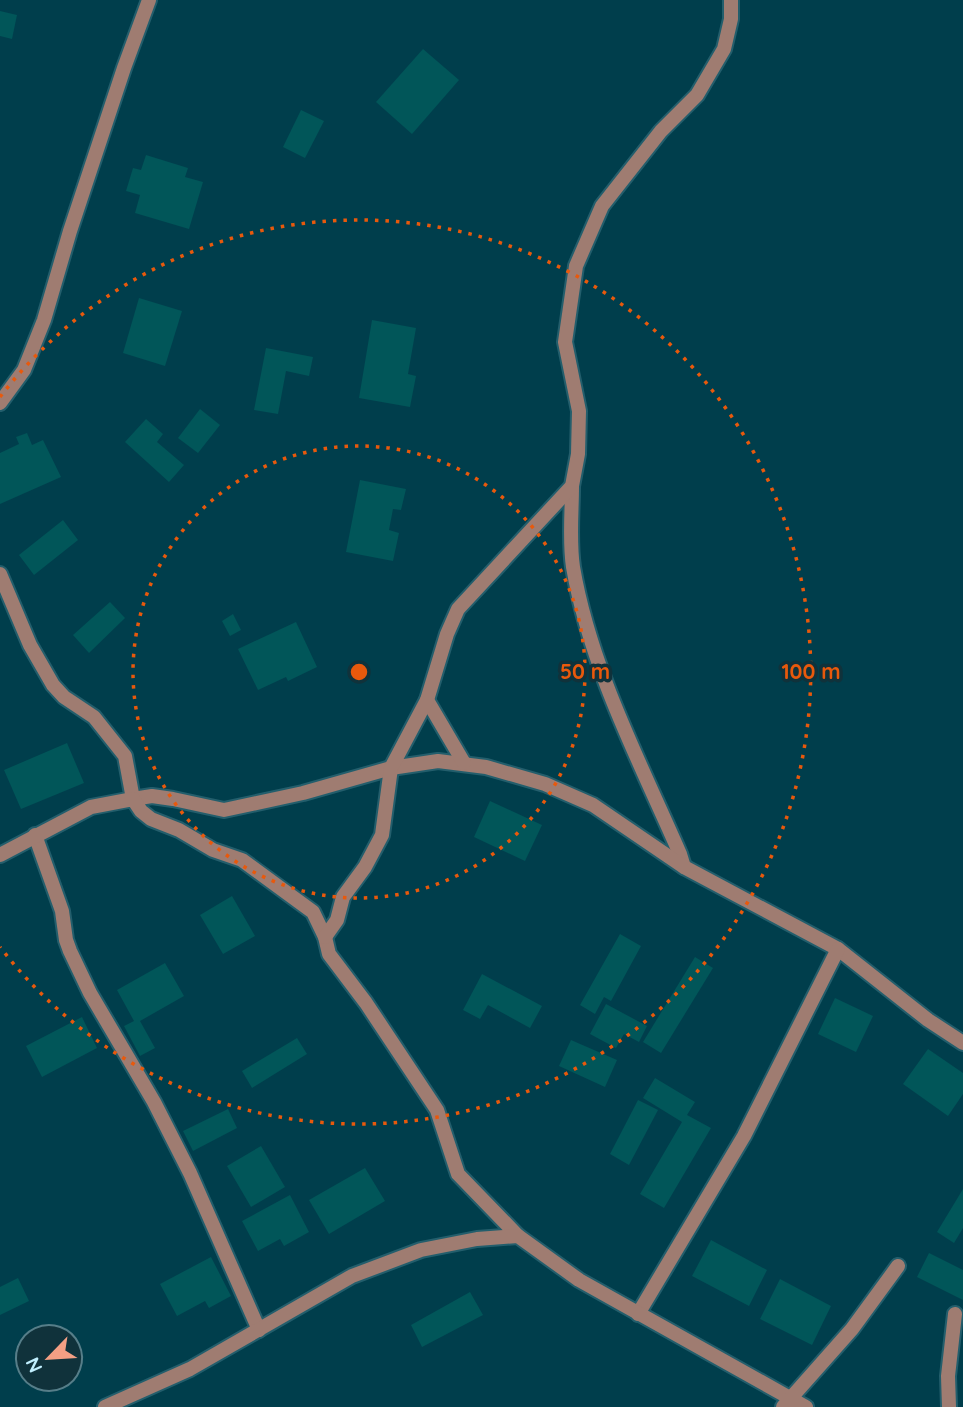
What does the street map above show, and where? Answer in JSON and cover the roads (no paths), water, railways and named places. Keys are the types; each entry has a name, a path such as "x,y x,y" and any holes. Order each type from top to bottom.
{"street":[{"path":"0,403 24,370 44,320 70,230 149,0"},
{"path":"684,867 611,695 581,604 573,564 572,486 578,454 579,411 565,342 576,266 602,206 661,131 697,95 724,49 731,19 731,0"},
{"path":"325,937 337,920 343,897 365,867 382,835 391,768 427,700 447,634 458,609 572,486"},
{"path":"0,574 30,645 53,685 64,697 94,718 125,755 133,799 141,811 151,819 242,860 313,912 325,937 329,954 366,1003 437,1110 458,1174 518,1236 579,1280 787,1403 806,1407"},
{"path":"427,700 464,763"},
{"path":"0,855 91,807 133,799 152,796 224,810 303,793 391,768 438,761 486,767 545,784 593,805 684,867 838,949 928,1020 963,1043"},
{"path":"35,835 62,911 70,951 90,993 154,1102 178,1149 259,1330"},
{"path":"638,1314 744,1136 838,949"},
{"path":"105,1407 190,1369 352,1276 421,1250 477,1239 518,1236"},
{"path":"787,1403 852,1329 898,1266"},
{"path":"949,1407 948,1376 955,1314"}]}
